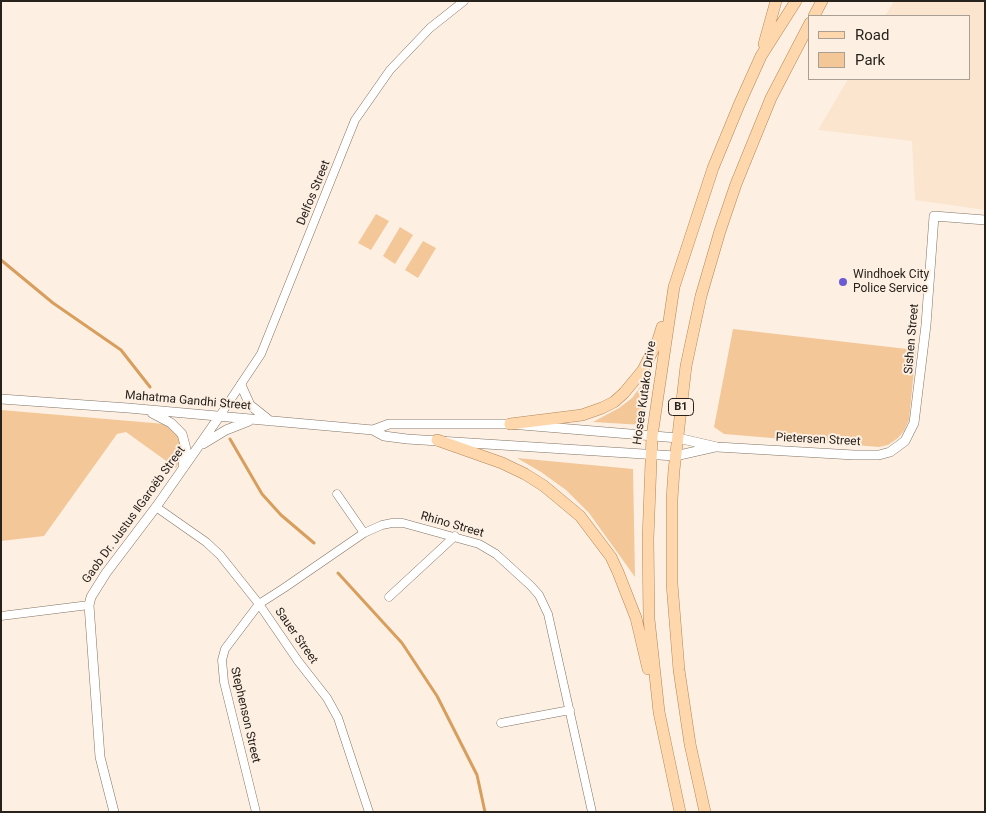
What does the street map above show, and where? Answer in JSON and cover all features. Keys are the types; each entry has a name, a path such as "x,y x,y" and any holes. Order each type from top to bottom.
{"main road":[{"name":"B1","path":"761,56 776,1"},
{"name":"Hosea Kutako Drive","path":"680,812 658,712 649,619 647,579 652,436 674,287 713,168 761,56 796,1"},
{"path":"815,15 822,1"},
{"name":"B1","path":"705,812 696,779 688,735 679,670 672,584 672,499 686,366 701,296 736,184 771,98 808,27"},
{"path":"510,424 582,415 614,402 643,370 658,340 674,287"},
{"path":"437,440 502,463 525,474 544,486 580,516 611,557 624,587 636,618 658,712"}],"street":[{"name":"Delfos Street","path":"219,417 255,364 267,340 355,120 390,70 430,28 464,1"},
{"name":"Sishen Street","path":"909,434 914,423 921,375 934,216 985,220"},
{"path":"241,385 250,405 270,421"},
{"name":"Mahatma Gandhi Street","path":"1,399 373,430 384,436 397,438 676,456"},
{"path":"147,410 171,424 182,434 186,449 182,468"},
{"name":"Gaob Dr. Justus ǁGaroëb Street","path":"89,605 91,598 106,573 156,507 219,417"},
{"path":"198,446 226,430 254,420"},
{"name":"Mahatma Gandhi Street","path":"373,430 389,424 510,424 678,438"},
{"name":"Pietersen Street","path":"678,438 717,446 879,455 890,452 898,447 909,434"},
{"name":"Pietersen Street","path":"676,456 717,446"},
{"path":"337,494 364,533"},
{"name":"Sauer Street","path":"156,507 211,547 259,604 333,708 369,812"},
{"name":"Rhino Street","path":"259,604 364,533 382,525 403,523 479,544 496,554 539,595 548,614 592,812"},
{"path":"389,597 454,536"},
{"name":"Stephenson Street","path":"256,812 224,682 222,660 225,649 259,604"},
{"path":"1,616 89,605 100,757 114,812"},
{"path":"501,722 570,710"}],"shaded area":[{"path":"894,1 985,1 985,210 915,200 912,141 818,130 847,80 971,80 971,15 886,15"}],"green space":[{"path":"376,214 389,221 371,250 358,243"},
{"path":"400,227 413,235 395,264 383,256"},
{"path":"423,241 436,248 418,278 405,270"},
{"path":"733,329 916,350 909,420 904,431 888,445 879,447 724,434 714,427"},
{"path":"649,375 643,425 593,422 619,408 632,398"},
{"path":"1,410 165,424 177,434 180,441 180,460 176,468 126,432 117,434 44,536 1,541"},
{"path":"517,458 633,469 635,577 589,513 566,490"}],"waterway":[{"path":"1,260 53,303 121,350 150,387"},
{"path":"230,439 262,494 281,515 314,543"},
{"path":"338,573 402,643 437,696 477,775 485,812"}],"place":[{"name":"Windhoek City Police Service","path":"843,282"}]}
